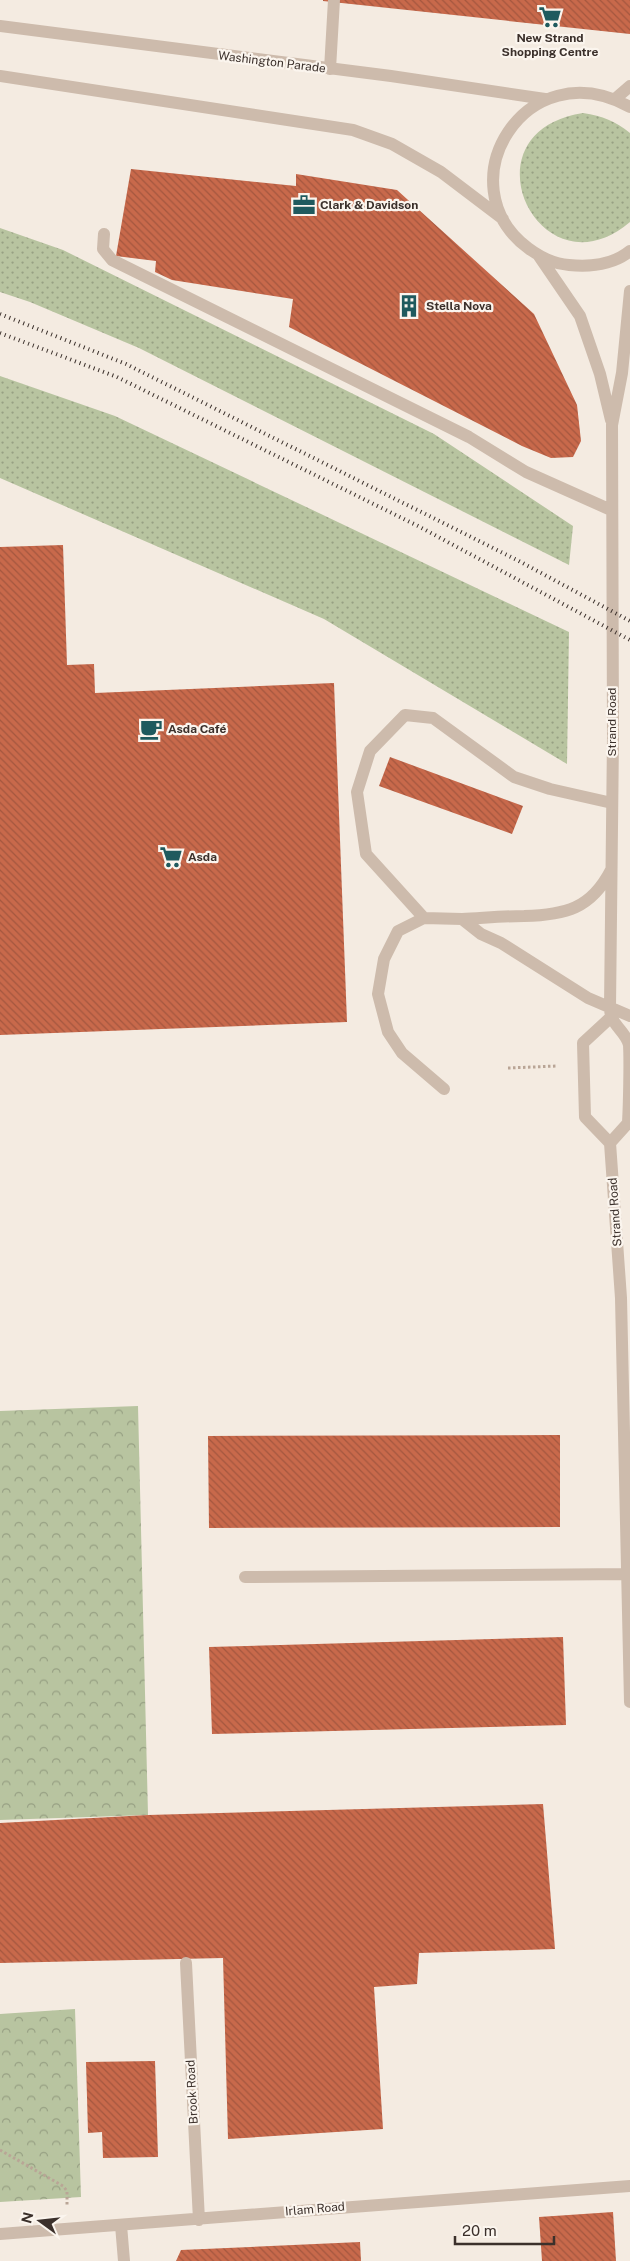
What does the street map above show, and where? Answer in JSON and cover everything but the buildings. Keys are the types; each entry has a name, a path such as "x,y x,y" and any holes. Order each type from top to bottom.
{"street":[{"path":"330,69 334,0"},
{"name":"Washington Parade","path":"0,26 330,69 544,100"},
{"path":"0,76 353,130 392,144 441,172 503,219"},
{"path":"614,99 630,86"},
{"path":"630,107 595,93 567,93 544,100 520,116 511,127 500,146 495,163 495,196 503,219 518,241 539,256 562,265 586,267 605,264 630,251"},
{"path":"104,234 103,249 112,260 469,438 526,472 611,510"},
{"name":"Strand Road","path":"539,256 580,316 600,374 612,425"},
{"name":"Strand Road","path":"610,1013 612,868 612,425 622,373 630,291"},
{"path":"424,918 366,854 357,792 370,751 405,715 433,718 514,777 550,789 612,803"},
{"path":"444,1089 402,1053 388,1032 378,994 384,959 398,931 424,918 541,917 570,911 596,892 612,868"},
{"path":"462,919 481,934 501,943 610,1013 629,1044 628,1123 610,1143 586,1117 583,1043 610,1013"},
{"path":"610,1013 630,1016"},
{"name":"Strand Road","path":"610,1143 621,1298 630,1702"},
{"path":"245,1578 628,1574"},
{"name":"Brook Road","path":"186,1963 198,2220"},
{"name":"Irlam Road","path":"0,2234 198,2220 367,2204 630,2186"},
{"path":"121,2225 124,2261"}],"path":[{"path":"508,1068 556,1066"},
{"path":"0,2150 67,2190 68,2229"}],"green space":[{"path":"583,113 608,120 630,133 630,222 597,240 567,240 543,226 526,204 520,176 526,149 546,126"},
{"path":"0,228 63,250 434,434 573,526 569,565 139,348 30,302 0,292"},
{"path":"0,376 115,416 569,632 567,764 324,619 0,478"},
{"path":"138,1406 148,1815 0,1820 0,1411"},
{"path":"75,2009 81,2197 0,2202 0,2014"}],"railway":[{"path":"0,314 126,364 517,560 630,621"},
{"path":"0,333 117,377 418,526 630,640"}],"place":[{"name":"New Strand Shopping Centre","path":"550,17"},
{"name":"Clark & Davidson","path":"304,205"},
{"name":"Stella Nova","path":"409,306"},
{"name":"Asda Café","path":"151,729"},
{"name":"Asda","path":"171,857"}]}
